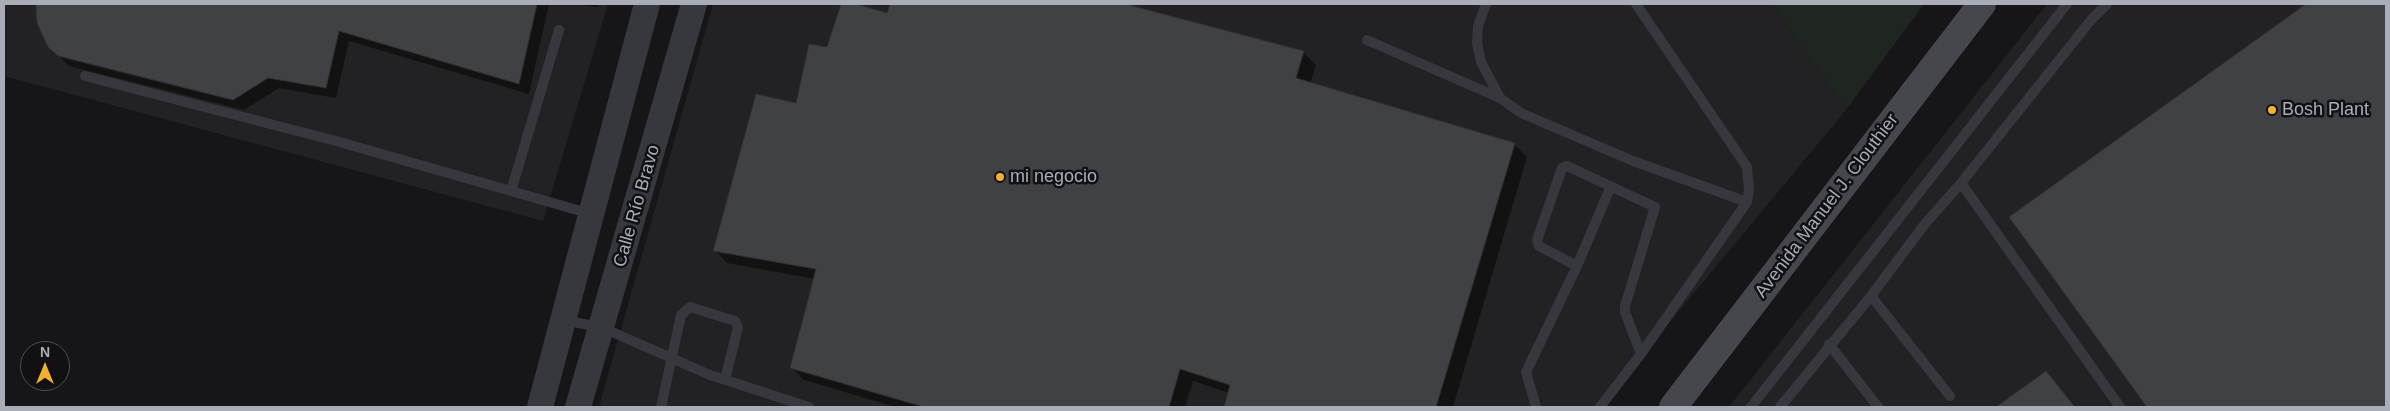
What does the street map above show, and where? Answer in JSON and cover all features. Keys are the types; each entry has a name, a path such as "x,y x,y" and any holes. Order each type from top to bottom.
{"main road":[{"name":"Avenida Manuel J. Clouthier","path":"1673,407 1982,4"}],"street":[{"path":"540,407 647,4"},
{"name":"Calle Río Bravo","path":"578,407 603,328 694,4"}],"lane":[{"path":"1486,4 1478,26 1477,43 1481,62 1500,98"},
{"path":"1600,407 1641,354 1747,202 1749,190 1747,167 1636,4"},
{"path":"1751,407 2067,4"},
{"path":"1780,407 1829,344 1870,296 1924,225 2091,20 2107,4"},
{"path":"511,191 559,30"},
{"path":"1367,40 1500,98 1521,113 1633,161 1747,202"},
{"path":"85,76 336,141 591,214"},
{"path":"1576,266 1539,246 1537,240 1562,168 1567,166 1655,207 1625,306 1625,312 1641,354"},
{"path":"1960,183 2120,407"},
{"path":"1536,407 1526,372 1611,186"},
{"path":"1870,296 1950,396"},
{"path":"660,407 681,315 690,307 735,321 738,327 725,380"},
{"path":"563,320 603,328 670,359 725,380 809,407"},
{"path":"1829,344 1878,407"}],"shaded area":[{"path":"4,4 608,4 543,221 4,76"},
{"path":"713,4 1772,4 1846,110 1599,407 599,407"},
{"path":"1772,4 1924,4 1846,110"},
{"path":"2047,4 2386,4 2386,407 1729,407"}],"building":[{"path":"36,4 537,4 519,84 339,31 326,88 268,78 233,100 58,56 48,47 37,23"},
{"name":"mi negocio","path":"841,4 856,4 887,13 890,4 1125,4 1304,51 1296,78 1515,143 1436,407 1224,407 1230,385 1180,369 1169,407 924,407 790,368 816,269 713,251 756,94 796,103 809,44 827,47"},
{"name":"Bosh Plant","path":"2306,4 2386,4 2386,407 2147,407 2009,217"},
{"path":"2046,371 2075,407 1996,407"}],"place":[{"name":"Bosh Plant","path":"2272,110"},
{"name":"mi negocio","path":"1000,177"}]}
